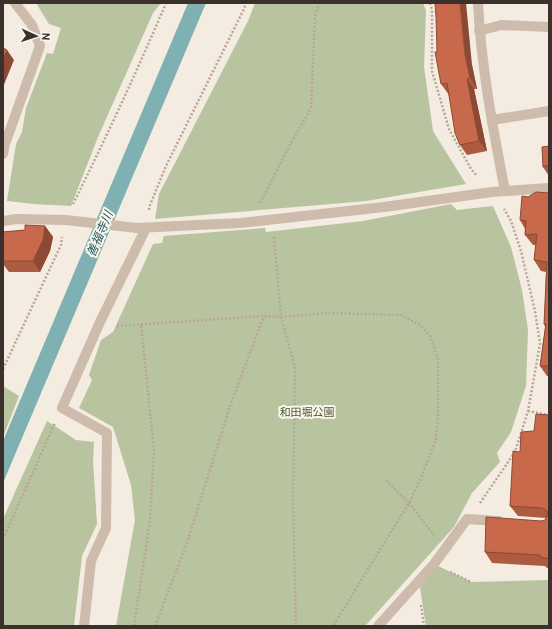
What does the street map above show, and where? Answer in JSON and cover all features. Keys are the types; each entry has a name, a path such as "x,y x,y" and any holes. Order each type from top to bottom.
{"street":[{"path":"3,154 5,144 40,46 32,25 15,3"},
{"path":"478,3 479,31 492,120 505,191"},
{"path":"479,31 501,25 549,27"},
{"path":"492,120 549,111"},
{"path":"3,220 70,221 142,228 250,222 384,207 492,192 549,188"},
{"path":"84,626 91,561 106,528 107,433 62,408 142,228"},
{"path":"378,626 434,564 467,519 512,522"}],"path":[{"path":"3,369 61,245 102,147 166,3"},
{"path":"142,228 166,166 246,3"},
{"path":"250,222 311,108 315,16 319,3"},
{"path":"430,3 432,10 432,71 449,129 471,169 502,204 511,221 521,251 535,311 540,344 528,411 515,452 478,506 467,519"},
{"path":"273,219 281,317 295,367 293,500 296,626"},
{"path":"98,327 329,313 401,315 420,325 430,336 438,358 438,414 436,439 422,476 409,503 333,626"},
{"path":"155,626 187,543 230,406 264,316"},
{"path":"134,626 150,521 154,450 141,325"},
{"path":"3,539 62,408"},
{"path":"528,411 549,414"},
{"path":"386,480 409,503 445,548"},
{"path":"434,564 471,582"}],"green space":[{"path":"36,3 161,3 153,13 98,137 71,206 7,201 16,144 22,132 26,108 47,53 53,54 61,28 49,24"},
{"path":"255,3 423,3 426,11 424,67 433,131 466,184 366,201 155,219 159,194 248,21"},
{"name":"和田堀公園","path":"451,204 457,210 493,206 511,247 522,290 528,330 526,386 511,432 497,453 500,462 472,493 454,527 365,626 116,626 135,520 131,485 113,427 79,408 92,380 89,375 101,340 113,332 153,244 162,243 164,236 265,228 266,232 363,221"},
{"path":"3,386 19,396 3,437"},
{"path":"47,421 76,440 94,442 93,461 97,524 82,556 74,626 3,626 3,519"},
{"path":"434,564 471,582 549,580 549,626 426,626 419,581"}],"water":[{"name":"善福寺川","path":"188,3 206,3 3,483 3,441"}],"building":[{"path":"435,3 460,3 465,55 470,78 467,79 479,141 460,145 455,133 447,83 441,84 435,52 437,52"},
{"path":"3,48 7,50 3,59"},
{"path":"549,146 549,165 543,167 542,147"},
{"path":"536,192 549,193 549,366 540,366 546,324 544,324 547,262 534,260 537,234 525,235 526,221 520,220 522,196 528,197"},
{"path":"25,225 45,226 43,240 33,261 3,261 3,232 25,230"},
{"path":"536,414 549,415 549,559 540,557 540,555 485,552 486,517 541,521 545,520 548,515 547,511 542,508 510,506 513,451 520,452 521,432 534,431"}]}
